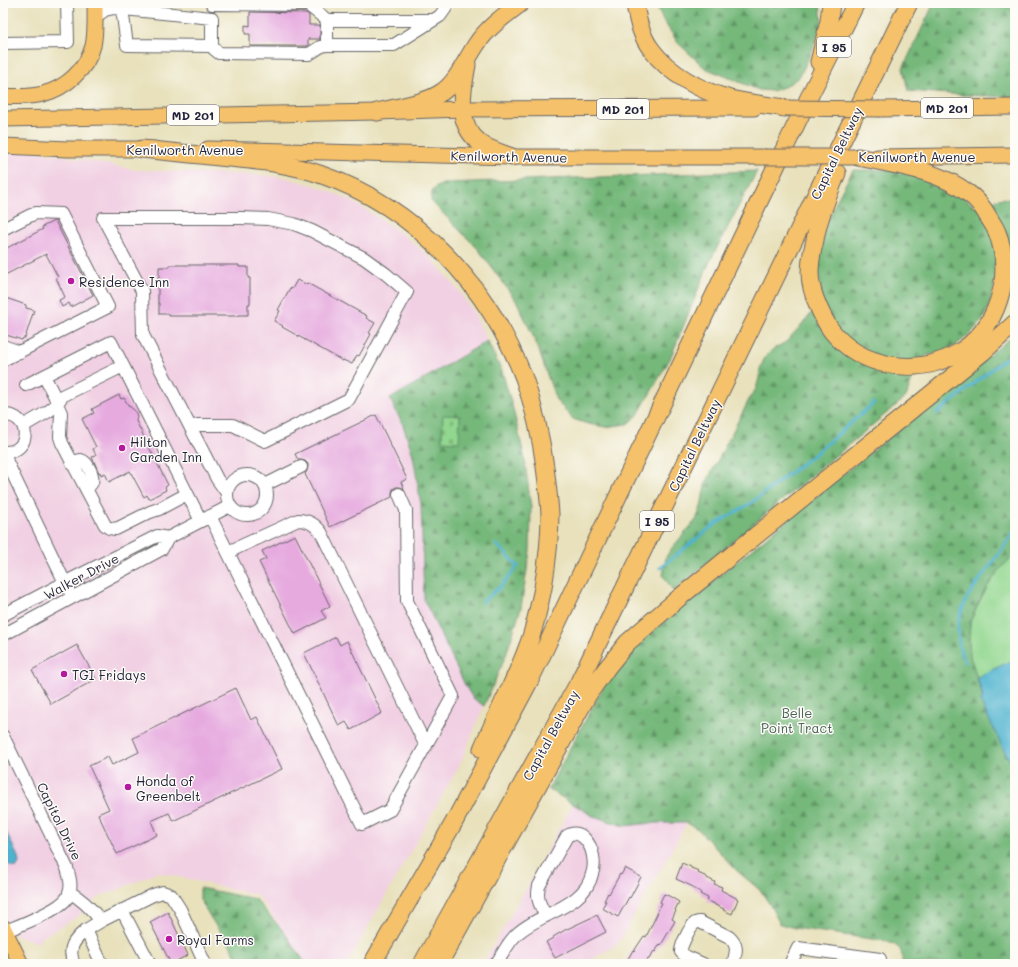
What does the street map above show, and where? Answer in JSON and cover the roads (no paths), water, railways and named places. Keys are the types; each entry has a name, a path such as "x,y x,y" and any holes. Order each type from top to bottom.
{"highway":[{"path":"378,112 424,101 443,92 451,84 485,33 496,22 521,3"},
{"path":"635,3 641,30 650,48 663,63 682,77 704,90 731,99 785,108"},
{"path":"812,91 829,21 831,3"},
{"name":"I 95","path":"372,964 453,824 530,680 812,91 856,3"},
{"name":"Capital Beltway","path":"422,964 579,682 909,3"},
{"path":"470,55 464,80 462,109 465,123 471,134 481,144 495,152 512,157"},
{"path":"858,157 927,172 950,181 969,193 982,207 996,230 1003,251 1004,272 1001,294 993,316 983,331 955,354 939,361 921,366 904,366 882,363 863,356 847,346 831,330 813,294 810,273 811,254 820,219 877,69"},
{"path":"142,149 273,163 288,166 322,175 373,198 398,214 421,232 442,251 461,272 478,293 496,322 512,351 524,378 534,410 542,444 548,485 550,515 543,588 533,631 523,660 448,822 400,916"},
{"path":"439,964 589,693 627,643 680,597 970,362 1015,323"}],"main road":[{"path":"3,96 43,94 62,86 72,79 80,71 90,54 94,39 95,10"},
{"name":"MD 201","path":"3,119 462,109 880,109 1015,107"},
{"path":"3,112 54,118"},
{"name":"Kenilworth Avenue","path":"7,147 68,149 250,150 512,157 858,157 1015,155"},
{"path":"4,930 21,964"}],"street":[{"path":"3,43 68,42 67,3"},
{"path":"433,20 327,20 308,5 212,3 212,46 219,53 309,54 320,47 327,45 394,45 440,16 446,6 446,3"},
{"path":"95,10 114,8 212,18"},
{"path":"122,9 127,45 212,46"},
{"path":"327,20 327,45"},
{"path":"3,229 36,214 61,214 108,307 3,360"},
{"path":"191,428 197,425 233,425 266,441 349,399 407,292 364,258 312,231 294,224 268,219 241,218 103,218 142,291 143,335 217,479 227,493"},
{"path":"26,385 111,342 187,494 228,552 362,824 390,810 453,696 407,601 406,510 399,494"},
{"path":"3,346 20,352"},
{"path":"23,426 49,411 57,404 62,396 123,366"},
{"path":"44,376 55,397 61,413 60,437 105,525 109,528 116,529 187,494"},
{"path":"4,412 18,418 25,432 25,438 16,450 8,453 4,452 7,462 72,597"},
{"path":"265,485 300,466"},
{"path":"249,475 260,480 265,485 268,494 267,500 262,510 256,514 241,515 230,506 227,493 231,483 237,478 249,475"},
{"name":"Walker Drive","path":"3,635 162,548 168,538 230,506"},
{"path":"228,552 288,523 298,520 307,521 316,526 321,532 426,746"},
{"name":"Walker Drive","path":"3,615 157,536 168,538"},
{"name":"Capitol Drive","path":"3,736 67,868 70,879 69,892"},
{"path":"496,964 510,942 518,933 527,926 546,916 579,896 585,890 593,870 593,856 588,843 580,835 574,833 566,836 539,886 537,894 538,901 546,916"},
{"path":"4,930 26,923 55,908 67,898 69,892 80,898 101,921"},
{"path":"74,964 71,951 73,943 78,936 101,921 122,910 153,895 163,892 171,895 180,910 205,964"},
{"path":"122,910 150,964"},
{"path":"703,964 685,956 681,947 692,925 700,922 733,940 736,948 733,964"},
{"path":"86,930 102,964"},
{"path":"790,964 798,948 880,959 879,964"}],"water":[{"path":"1015,659 1015,769 980,701 983,697 977,677"},
{"path":"3,825 18,857 19,863 16,868 3,861"}],"waterway":[{"path":"937,413 1006,358 1015,357"},
{"path":"660,568 714,525 751,503 816,453 874,403"},
{"path":"965,663 959,646 958,627 961,612 968,596 1015,530"},
{"path":"482,602 500,587 518,566 496,544"}],"place":[{"name":"Residence Inn","path":"71,281"},
{"name":"Hilton Garden Inn","path":"122,448"},
{"name":"TGI Fridays","path":"64,674"},
{"name":"Honda of Greenbelt","path":"128,787"},
{"name":"Royal Farms","path":"169,939"}],"park label":[{"name":"Belle Point Tract","path":"797,720"}]}
